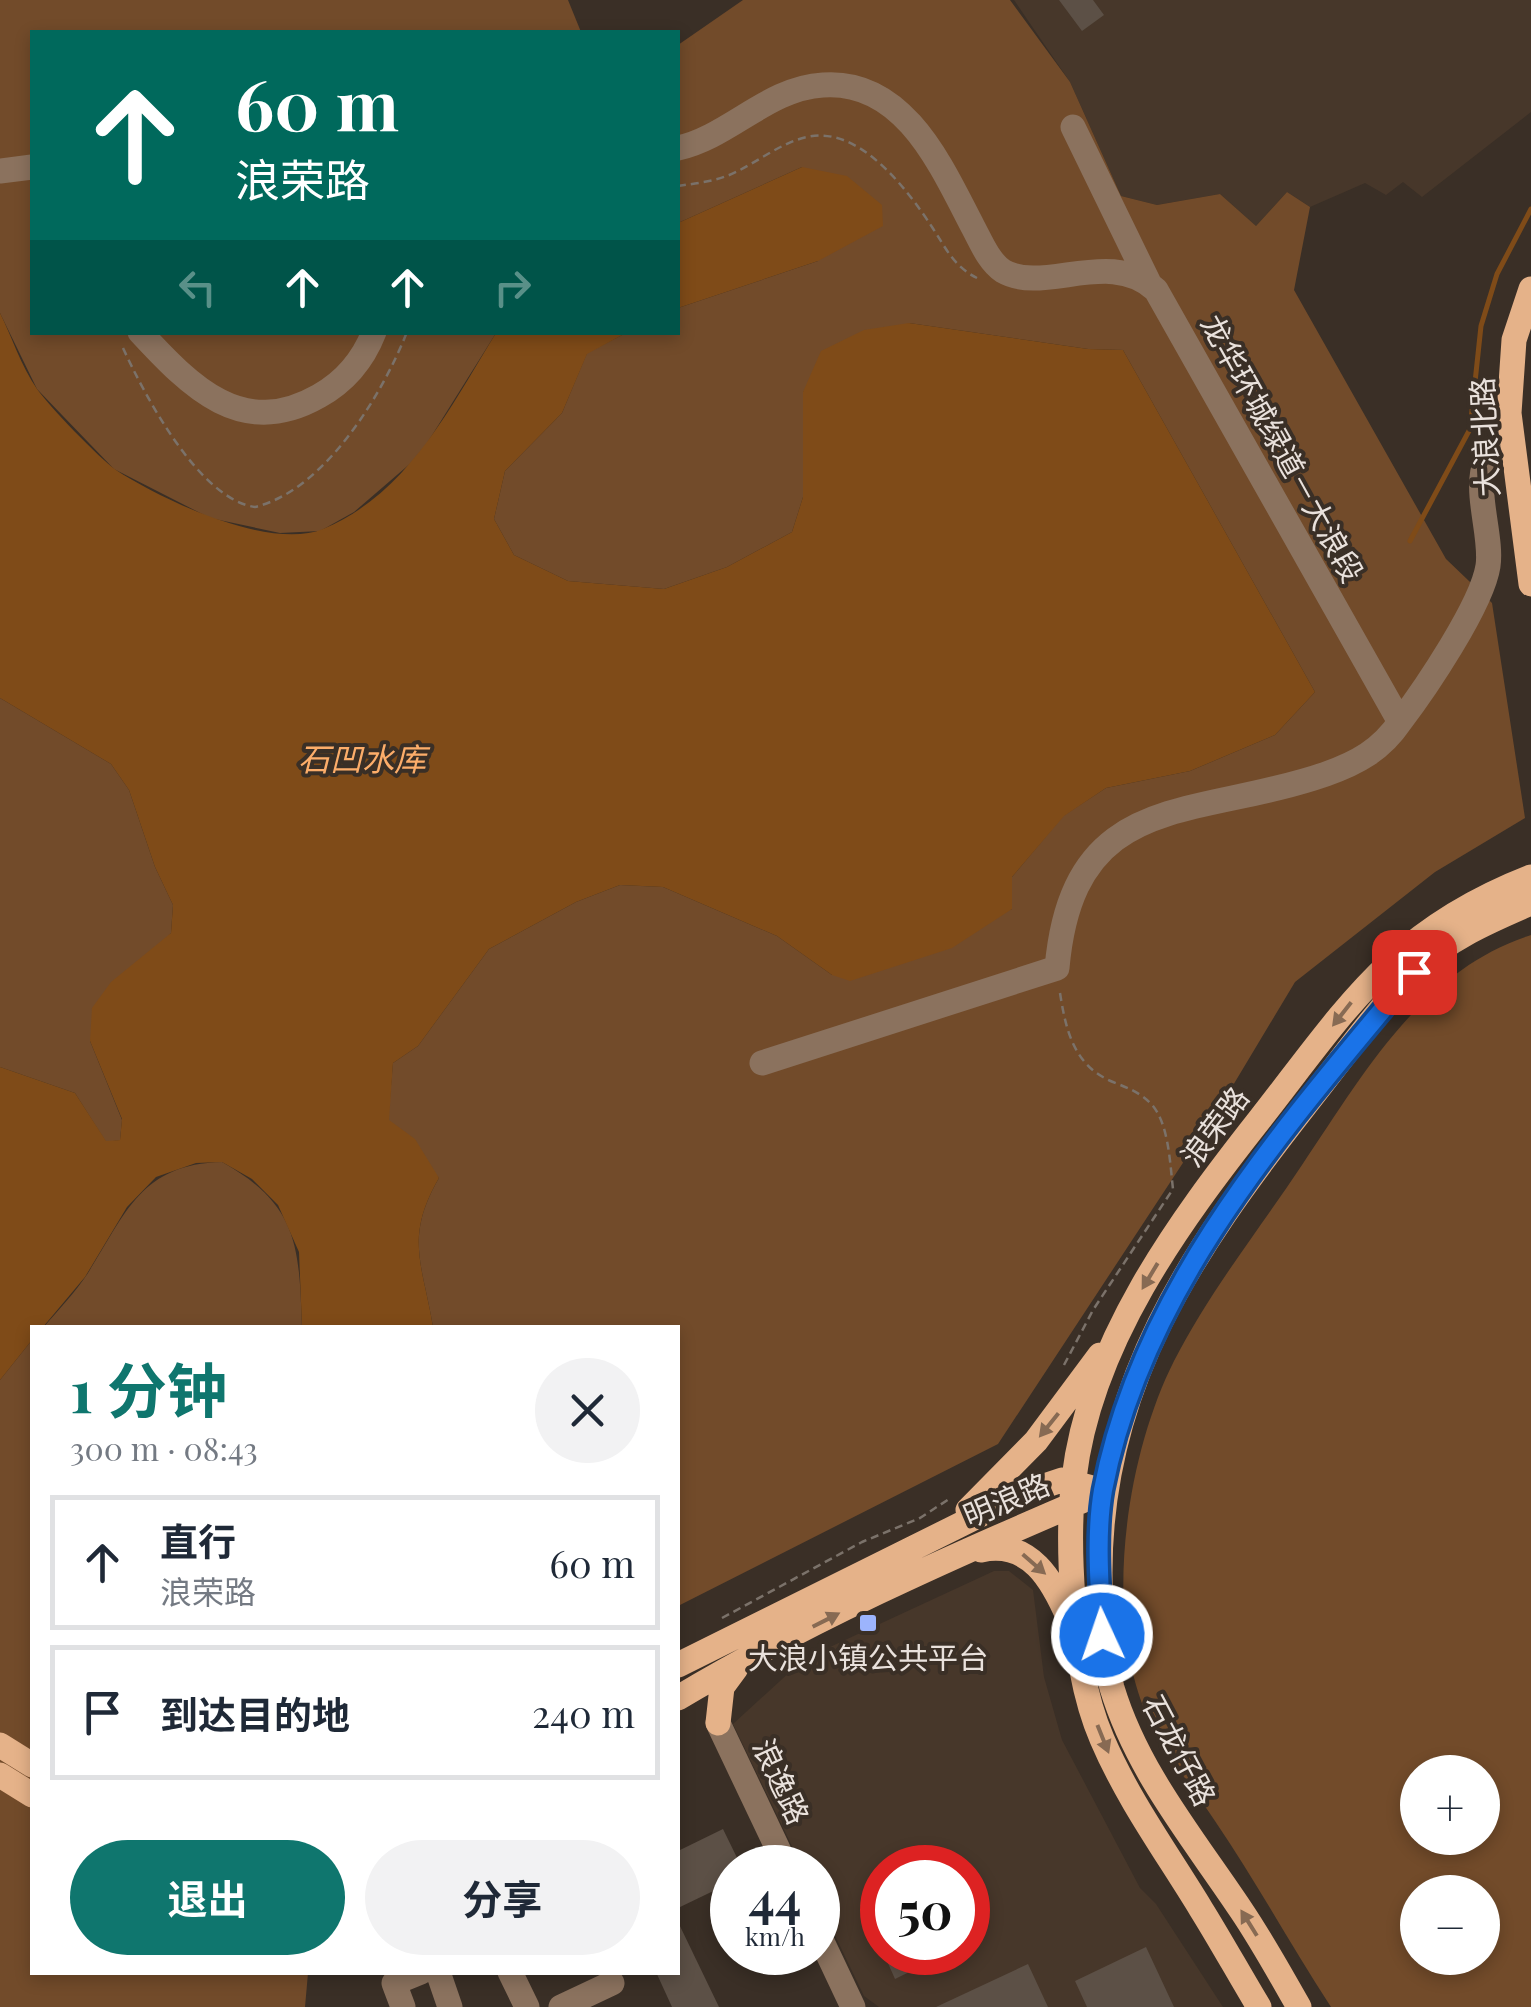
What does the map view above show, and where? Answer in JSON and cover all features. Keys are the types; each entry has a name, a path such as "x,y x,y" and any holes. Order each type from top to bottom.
{"main road":[{"name":"大浪北路","path":"1531,289 1514,340 1509,413 1531,584"},
{"name":"浪荣路","path":"1073,1493 1084,1428 1126,1317 1170,1242 1234,1152 1376,973 1447,916 1531,877"},
{"name":"浪荣路","path":"1103,1493 1141,1362 1183,1279 1246,1182 1414,972 1474,928 1531,903"},
{"path":"935,1534 974,1505 1036,1441 1126,1317"},
{"name":"明浪路","path":"680,1664 935,1534 1050,1482 1073,1493 1103,1493"},
{"name":"明浪路","path":"680,1697 1073,1493"},
{"name":"石龙仔路","path":"1073,1493 1070,1556 1076,1635 1100,1736 1129,1796 1258,2007"},
{"name":"石龙仔路","path":"1103,1493 1102,1635 1123,1719 1176,1817 1240,1909 1299,2007"},
{"path":"957,1556 989,1548 1021,1553 1038,1564 1051,1580 1076,1635"},
{"path":"680,1708 700,1712 718,1723 722,1687 740,1664"},
{"path":"9,1762 30,1791"}],"street":[{"path":"680,147 720,131 792,92 823,84 852,87 882,100 910,121 932,150 997,267 1018,277 1122,273 1149,283"},
{"name":"龙华环城绿道－大浪段","path":"1073,128 1149,283 1400,722"},
{"path":"0,171 30,167"},
{"path":"143,335 208,396 244,412 276,414 308,402 347,376 361,360 373,335"},
{"path":"762,1063 1057,968 1064,911 1080,876 1092,856 1126,830 1181,809 1296,784 1347,766 1388,740 1484,584 1489,544 1482,473 1495,448 1512,438"},
{"name":"浪逸路","path":"718,1723 776,1845"},
{"path":"403,2007 394,1984 414,1975"},
{"path":"439,1975 450,2007"},
{"path":"511,1975 527,2007"},
{"path":"837,1975 852,2007"},
{"path":"561,2007 612,1983"}],"path":[{"path":"680,186 733,174 805,137 828,134 846,139 866,152 908,196 960,270 979,279"},
{"path":"1056,1378 1093,1310 1173,1189 1156,1110 1144,1096 1096,1074 1082,1062 1067,1028 1057,968"},
{"path":"712,1624 862,1542 920,1518 955,1496"}],"shaded area":[{"path":"0,0 568,0 580,30 30,30 30,335 495,335 419,456 354,512 320,531 280,533 210,518 114,469 37,389 0,313"},
{"path":"743,0 1010,0 1070,82 1121,196 1157,205 1220,194 1256,226 1287,192 1310,207 1294,290 1446,559 1492,603 1525,818 1435,872 1295,982 1223,1102 998,1444 680,1605 680,1325 433,1325 419,1235 428,1199 439,1178 388,1120 393,1063 418,1046 489,949 576,902 620,885 663,887 777,936 832,975 1012,909 1012,877 1063,816 1106,788 1190,771 1275,735 1315,692 1123,350 1088,349 909,323 803,392 803,497 792,532 727,567 664,589 568,581 514,555 494,519 505,471 562,413 587,353 622,335 680,335 680,307 818,261 802,167 680,222 680,44"},
{"path":"1014,0 1531,0 1531,112 1422,197 1403,182 1386,195 1365,183 1310,207 1287,192 1256,226 1220,194 1157,205 1121,196 1070,82"},
{"path":"0,698 111,764 129,790 155,867 173,905 171,933 90,1041 122,1120 120,1140 106,1142 75,1093 0,1067"},
{"path":"1531,935 1531,2007 1331,2007 1146,1713 1125,1629 1126,1535 1143,1442 1157,1399 1188,1335 1372,1062 1426,999 1492,951"},
{"path":"222,1162 267,1195 280,1212 296,1251 302,1325 46,1325 83,1280 139,1196 172,1172"},
{"path":"30,1342 30,1975 308,1975 305,2007 0,2007 0,1380"},
{"path":"994,1571 1009,1571 1033,1590 1044,1677 1062,1740 1140,1888 1156,1904 1223,2007 879,2007 864,1996 840,1946 840,1845 791,1845 733,1724 804,1659"}],"water":[{"path":"802,167 847,176 882,205 883,226 818,261 680,307 680,222"},
{"name":"石凹水库","path":"0,313 37,389 116,470 160,495 217,519 246,528 301,534 323,529 353,514 403,471 444,418 495,335 622,335 587,354 562,413 505,471 494,519 514,555 568,581 664,589 727,567 792,532 803,497 803,392 821,351 864,330 909,323 1088,349 1123,350 1315,692 1275,735 1190,771 1106,788 1064,816 1012,877 1012,909 952,948 850,981 832,975 777,936 663,887 620,885 576,902 489,949 418,1046 393,1063 389,1120 415,1139 439,1178 428,1199 419,1235 433,1325 302,1325 299,1252 278,1205 252,1179 222,1162 196,1163 156,1177 127,1207 85,1277 45,1325 30,1325 30,1342 0,1380 0,1067 75,1093 106,1141 120,1140 122,1119 90,1041 92,1008 111,982 171,933 173,905 155,867 129,790 111,764 0,698"}],"building":[{"path":"1059,0 1093,0 1104,15 1082,31"},
{"path":"723,1829 731,1845 710,1845 710,1893 680,1907 680,1850"},
{"path":"680,1926 719,2007 672,2007 657,1975 680,1975"},
{"path":"1146,1947 1174,2007 1087,2007 1075,1981"},
{"path":"1028,1964 1048,2007 936,2007"}],"waterway":[{"path":"1410,541 1470,429 1481,326 1497,274 1531,209"}],"place":[{"name":"大浪小镇公共平台","path":"868,1623"}],"route":[{"path":"1102,1635 1103,1493 1141,1362 1183,1279 1246,1182 1414,972"}]}
